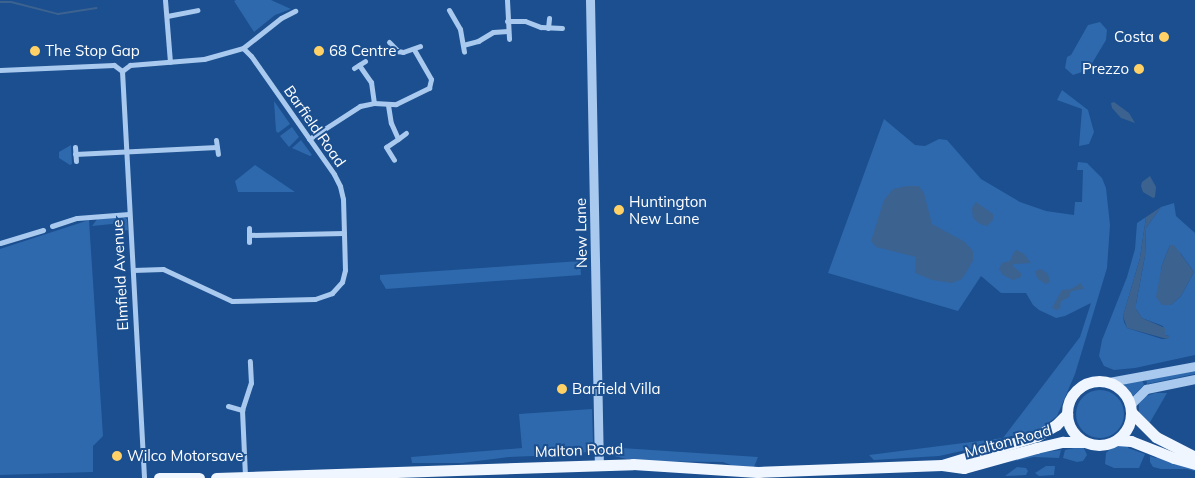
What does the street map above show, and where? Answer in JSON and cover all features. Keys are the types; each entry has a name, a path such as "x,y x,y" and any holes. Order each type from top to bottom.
{"main road":[{"path":"1131,408 1128,428 1117,440 1104,446 1090,445 1082,442 1071,429 1067,414 1068,404 1078,388 1096,381 1109,382 1122,391 1131,408 1156,437 1195,457"},
{"name":"Malton Road","path":"942,465 1037,436 1056,426 1067,414"},
{"path":"1117,440 1131,441 1195,464"},
{"name":"Malton Road","path":"216,478 599,464 633,464 758,472 942,465 964,468 1063,442 1082,442"},
{"path":"159,478 199,478"}],"street":[{"path":"165,0 170,62"},
{"path":"508,0 507,21 509,39"},
{"name":"New Lane","path":"590,0 599,464"},
{"path":"167,16 197,10"},
{"path":"449,10 460,29 464,52"},
{"path":"0,70 114,65 122,71 130,64 204,59 243,48 281,18 295,11"},
{"path":"548,28 549,18"},
{"path":"507,21 525,21 548,28 562,28"},
{"path":"463,45 478,41 493,32 508,31"},
{"path":"388,42 398,51 414,49 420,46"},
{"name":"Barfield Road","path":"133,270 163,269 232,301 315,299 328,296 338,287 345,270 340,186 251,56 243,48"},
{"path":"309,140 353,110 374,103 388,105 403,102 424,91 431,84 432,79 414,49"},
{"path":"354,68 365,61"},
{"path":"360,64 371,82 374,103"},
{"name":"Elmfield Avenue","path":"122,71 144,478"},
{"path":"388,105 391,123 398,139"},
{"path":"394,160 386,147 406,133"},
{"path":"216,140 218,154"},
{"path":"75,146 76,161"},
{"path":"75,154 217,146"},
{"path":"52,226 77,218 129,214"},
{"path":"249,228 249,242"},
{"path":"0,243 43,230"},
{"path":"249,235 344,233"},
{"path":"245,478 242,410 251,383 250,361"},
{"path":"1109,382 1195,366"},
{"path":"1131,408 1146,390 1195,379"},
{"path":"228,406 242,410"}],"shaded area":[{"path":"271,0 291,9 275,15 254,32 234,1"},
{"path":"1100,22 1107,30 1106,40 1088,70 1073,75 1065,68 1067,57 1071,55 1088,25"},
{"path":"1062,90 1088,110 1094,132 1089,144 1079,146 1082,109 1057,100"},
{"path":"274,101 290,124 278,133 276,131"},
{"path":"1114,102 1129,113 1135,123 1121,118 1112,108 1111,103"},
{"path":"884,119 915,145 925,146 939,139 947,140 981,179 1020,202 1046,211 1074,215 1075,202 1082,202 1083,170 1077,170 1078,162 1087,163 1102,178 1106,188 1110,225 1107,268 1075,374 1057,416 1041,429 1003,438 1080,337 1091,303 1065,316 1056,318 1033,305 1026,293 1001,293 981,276 958,311 828,273"},
{"path":"292,127 299,137 289,147 280,136"},
{"path":"301,140 312,155 310,156 292,148"},
{"path":"71,145 72,164 70,165 59,158 59,152"},
{"path":"255,165 295,192 238,192 235,181"},
{"path":"1150,176 1156,187 1155,197 1153,198 1143,192 1141,186 1142,182"},
{"path":"919,186 924,193 932,224 965,242 973,251 973,261 962,279 952,283 932,280 915,273 916,257 876,247 871,241 884,200 893,189"},
{"path":"976,202 993,214 993,220 987,226 980,224 973,218 972,208"},
{"path":"1174,203 1176,216 1195,233 1195,355 1135,368 1114,370 1104,366 1099,356 1102,340 1127,277 1135,249 1137,223 1146,217 1140,258 1123,316 1124,322 1127,328 1162,339 1167,339 1169,336 1165,335 1163,326 1142,318 1136,309 1145,256 1146,228 1161,207","holes":["1170,245 1181,254 1194,272 1181,296 1171,305 1162,305 1159,287 1162,265"]},
{"path":"1161,207 1146,228 1145,256 1136,309 1142,318 1165,328 1165,335 1170,336 1167,339 1127,328 1123,316 1140,258 1146,217"},
{"path":"122,216 127,219 128,230 123,231 122,223 92,226 98,218"},
{"path":"89,220 103,436 93,446 93,472 0,475 0,249"},
{"path":"1170,245 1174,245 1194,272 1181,296 1171,305 1162,305 1156,297 1162,265"},
{"path":"1017,250 1024,254 1031,263 1014,264 1013,266 1021,273 1021,277 1013,280 1003,275 999,269 1002,263 1010,261"},
{"path":"580,261 581,275 386,289 380,279 380,275"},
{"path":"1041,269 1048,274 1050,282 1046,284 1037,278 1035,271"},
{"path":"1081,283 1084,289 1071,291 1069,297 1061,301 1060,308 1057,310 1052,308 1062,290 1071,289"},
{"path":"1195,369 1195,374 1147,384 1146,378"},
{"path":"1142,379 1144,385 1131,398 1120,385"},
{"path":"1095,390 1105,390 1117,397 1124,409 1124,419 1117,431 1105,438 1095,438 1087,434 1080,427 1076,419 1076,409 1080,401 1087,394"},
{"path":"1155,393 1167,393 1149,424 1139,413 1139,404 1143,397"},
{"path":"592,409 593,442 588,451 581,454 509,457 462,463 412,463 411,457 522,448 519,414"},
{"path":"1003,438 998,443 939,456 874,460 869,455"},
{"path":"1121,444 1128,445 1128,448 1145,454 1139,468 1114,468 1105,464 1106,453 1111,448"},
{"path":"1083,446 1087,455 1083,461 1077,462 1063,458 1065,450"},
{"path":"606,447 758,457 754,467 736,467 723,462 635,461 614,456"},
{"path":"1061,450 1059,458 1034,457 1010,462 1037,453"},
{"path":"1158,455 1195,467 1195,471 1153,467 1150,462 1150,456 1156,458"},
{"path":"1046,466 1055,466 1054,475 1039,476 1035,473"},
{"path":"1017,467 1026,468 1028,471 1026,475 1005,476"}],"waterway":[{"path":"0,2 11,2 58,14 97,8"}],"place":[{"name":"Costa","path":"1164,37"},
{"name":"The Stop Gap","path":"35,51"},
{"name":"68 Centre","path":"319,51"},
{"name":"Prezzo","path":"1139,69"},
{"name":"Huntington New Lane","path":"619,210"},
{"name":"Barfield Villa","path":"562,389"},
{"name":"Wilco Motorsave","path":"117,456"}]}
